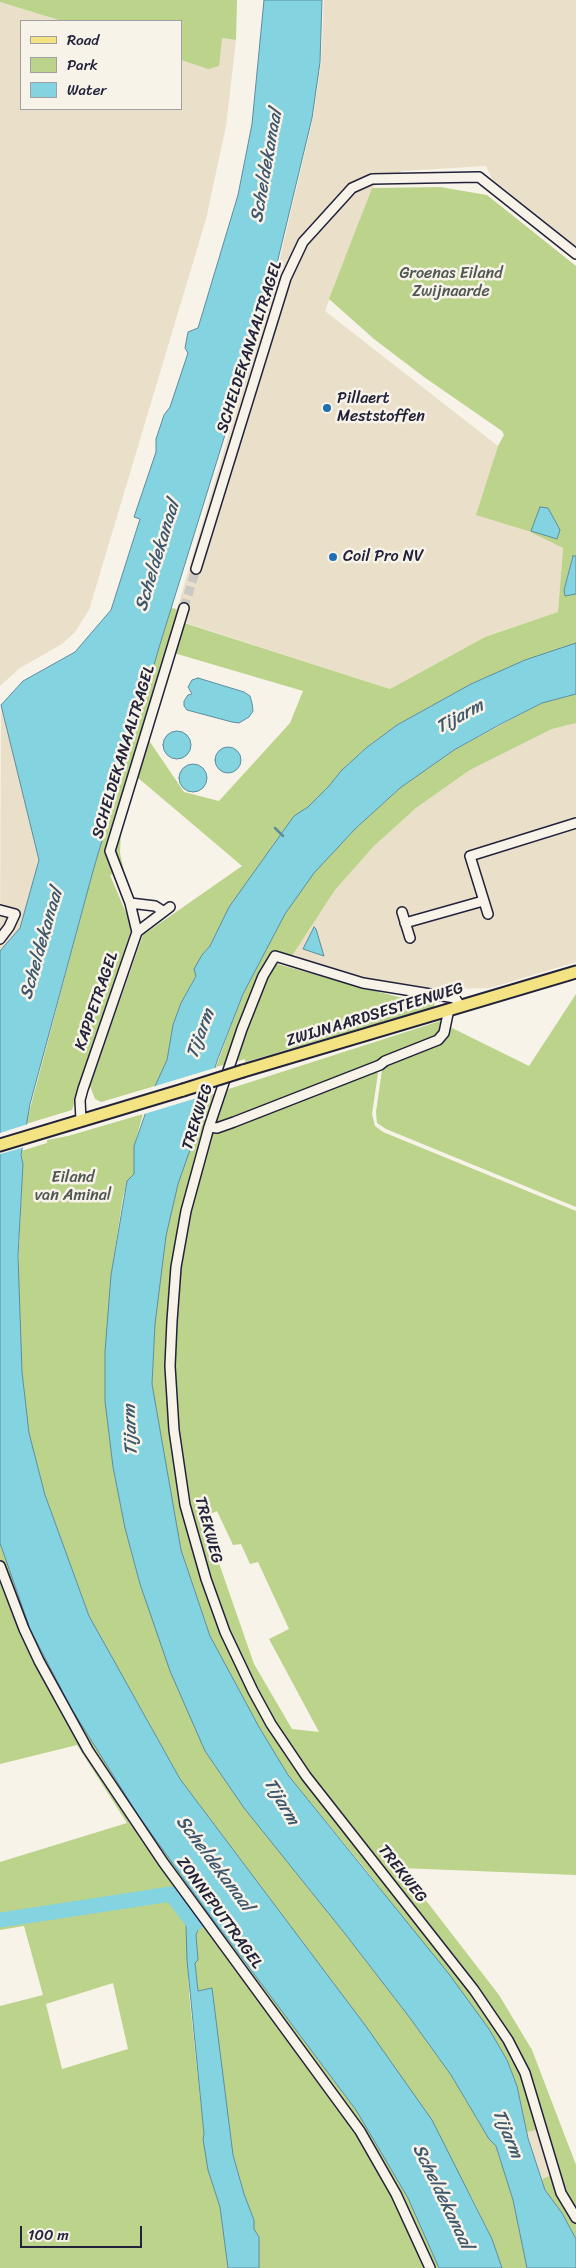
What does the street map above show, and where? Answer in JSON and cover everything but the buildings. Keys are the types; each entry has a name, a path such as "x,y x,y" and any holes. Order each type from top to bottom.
{"main road":[{"name":"ZWIJNAARDSESTEENWEG","path":"0,1145 576,972"}],"street":[{"name":"SCHELDEKANAALTRAGEL","path":"196,569 286,278 303,242 352,188 372,179 480,177 576,254"},
{"name":"SCHELDEKANAALTRAGEL","path":"136,932 130,903 110,851 184,608"},
{"path":"488,914 470,856 576,823"},
{"path":"405,923 483,901"},
{"path":"130,903 166,909 136,932"},
{"path":"0,910 15,914 9,927 0,939"},
{"path":"402,912 410,938"},
{"name":"KAPPETRAGEL","path":"81,1120 80,1100 83,1089 136,932"},
{"name":"TREKWEG","path":"454,1008 454,998 363,983 274,956 254,997 209,1128 191,1191 180,1244 173,1294 170,1366 174,1430 182,1492 206,1579 239,1663 271,1724 287,1749 474,1990 508,2040 525,2073 561,2193 576,2218"},
{"path":"209,1128 218,1128 336,1080 380,1065 385,1061 441,1037 454,1008"},
{"name":"ZONNEPUTTRAGEL","path":"0,1566 24,1629 39,1661 88,1750 163,1862 360,2131 396,2194 430,2268"}],"shaded area":[{"path":"324,0 576,0 576,246 492,179 486,166 402,171 372,188 325,311 498,446 494,458 528,531 563,548 558,612 485,637 390,689 174,619 275,279 313,118 321,62"},
{"path":"0,2 59,20 20,20 20,110 182,110 182,60 208,69 222,38 236,40 226,126 206,219 89,610 75,632 62,644 20,668 0,686"},
{"path":"1,705 39,860 20,928 0,951"},
{"path":"576,723 576,962 490,988 440,989 370,979 292,956 335,890 374,846 416,808 470,770 552,729"},
{"path":"537,2130 552,2176 542,2179 527,2132"}],"green space":[{"path":"0,0 237,0 236,40 222,38 219,66 208,69 182,60 182,20 59,20 0,2"},
{"name":"Groenas Eiland Zwijnaarde","path":"440,187 487,195 576,266 576,556 572,558 564,590 573,595 576,594 576,643 525,660 471,684 397,725 366,748 341,771 329,787 308,807 294,816 229,907 210,946 202,955 196,975 181,1003 173,1025 167,1060 155,1086 101,1102 95,1099 90,1086 143,935 242,866 137,777 121,829 120,853 124,871 110,875 132,927 72,1110 26,1124 95,863 171,608 177,609 175,620 390,689 485,637 558,612 563,548 528,531 476,515 498,446 504,435 502,431 424,377 374,339 329,299 372,188","holes":["174,653 303,691 290,723 219,801 184,792 148,739"]},
{"path":"576,694 576,723 552,729 470,770 416,808 374,846 335,890 292,956 275,958 274,963 359,987 399,997 435,1001 434,1007 245,1062 245,1059 216,1067 243,994 285,914 313,873 355,829 400,788 454,750 542,703"},
{"path":"576,994 576,1207 386,1129 377,1123 376,1112 384,1065 425,1047 448,1026 529,1066"},
{"path":"440,1021 441,1034 379,1066 372,1114 375,1126 383,1132 576,1211 576,1875 401,1868 499,1995 532,2050 576,2165 576,2239 562,2213 545,2190 542,2179 552,2175 537,2130 527,2132 517,2086 507,2060 489,2029 366,1870 288,1775 259,1727 210,1636 181,1550 152,1384 155,1324 166,1236 178,1184 207,1096","holes":["217,1511 233,1545 241,1544 250,1564 258,1562 289,1629 269,1639 319,1732 292,1729 254,1664 203,1517"]},
{"name":"Eiland van Aminal","path":"143,1114 134,1146 134,1174 127,1181 123,1197 111,1275 105,1352 105,1401 113,1467 125,1528 140,1584 205,1751 244,1808 410,2018 451,2075 489,2139 496,2146 513,2200 527,2268 502,2268 492,2239 472,2198 365,2025 180,1779 89,1616 45,1495 29,1433 22,1372 17,1289 23,1164 21,1151 47,1143 47,1140 68,1136"},
{"path":"0,1543 30,1629 71,1708 138,1815 209,1914 356,2110 408,2198 439,2268 259,2268 259,2237 254,2229 254,2220 244,2194 233,2155 212,1988 198,1991 195,1963 198,1960 196,1935 198,1930 186,1925 189,1993 203,2139 208,2170 220,2207 228,2268 0,2268 0,2006 43,1995 24,1926 0,1930 0,1862 127,1823 77,1745 0,1764","holes":["113,1983 128,2049 62,2069 46,2004"]}],"water":[{"name":"Scheldekanaal","path":"264,0 322,0 320,62 312,118 273,280 161,641 93,871 30,1104 21,1155 23,1164 18,1256 22,1372 29,1433 45,1495 89,1616 180,1779 365,2025 432,2120 492,2239 502,2268 439,2268 408,2198 356,2110 209,1914 138,1815 71,1708 30,1629 0,1543 0,951 20,928 39,860 1,705 23,681 75,652 111,610 140,519 134,517 156,452 156,439 164,415 170,407 188,353 185,348 188,332 198,328 238,195 252,124"},
{"path":"540,507 548,508 560,530 557,539 531,531"},
{"path":"573,556 576,556 576,594 565,596 564,590"},
{"path":"576,643 576,694 542,703 499,725 454,750 400,788 355,829 314,873 285,914 243,994 217,1061 198,1127 178,1184 166,1236 155,1324 152,1384 181,1550 210,1636 259,1727 288,1775 449,1974 489,2029 507,2060 517,2086 528,2138 545,2190 562,2213 576,2239 576,2268 527,2268 513,2200 496,2146 489,2139 451,2075 410,2018 244,1808 205,1751 170,1671 140,1584 125,1528 113,1467 105,1401 105,1352 111,1275 127,1181 134,1174 134,1146 155,1086 167,1060 173,1025 181,1003 196,976 194,969 210,946 229,907 294,816 308,807 341,771 366,748 397,725 471,684 525,660"},
{"path":"198,678 244,692 250,696 253,711 249,717 239,723 187,710 184,706 184,701 188,695 192,694 188,687 192,680"},
{"path":"177,731 187,735 191,745 187,755 177,759 167,755 163,745 167,735"},
{"path":"228,747 237,751 241,760 237,769 228,773 219,769 215,760 219,751"},
{"path":"193,764 203,768 207,778 203,788 193,792 183,788 179,778 183,768"},
{"path":"314,927 316,929 324,956 303,949"},
{"path":"194,1924 198,1930 196,1935 198,1960 195,1963 198,1991 212,1988 233,2155 244,2194 254,2220 254,2229 259,2237 259,2268 228,2268 220,2207 208,2170 203,2139 187,1960 186,1925"}],"pier":[{"path":"218,1067 210,1094 141,1115 152,1087"},
{"path":"28,1124 25,1147 0,1154 0,1133"}],"waterway":[{"path":"275,828 283,836"},
{"path":"0,1920 171,1894 194,1924 197,1922"},
{"name":"Tijarm","path":"508,2135 533,2202"}],"tunnel":[{"path":"184,608 196,569"}],"place":[{"name":"Pillaert Meststoffen","path":"327,408"},
{"name":"Coil Pro NV","path":"333,557"}]}
